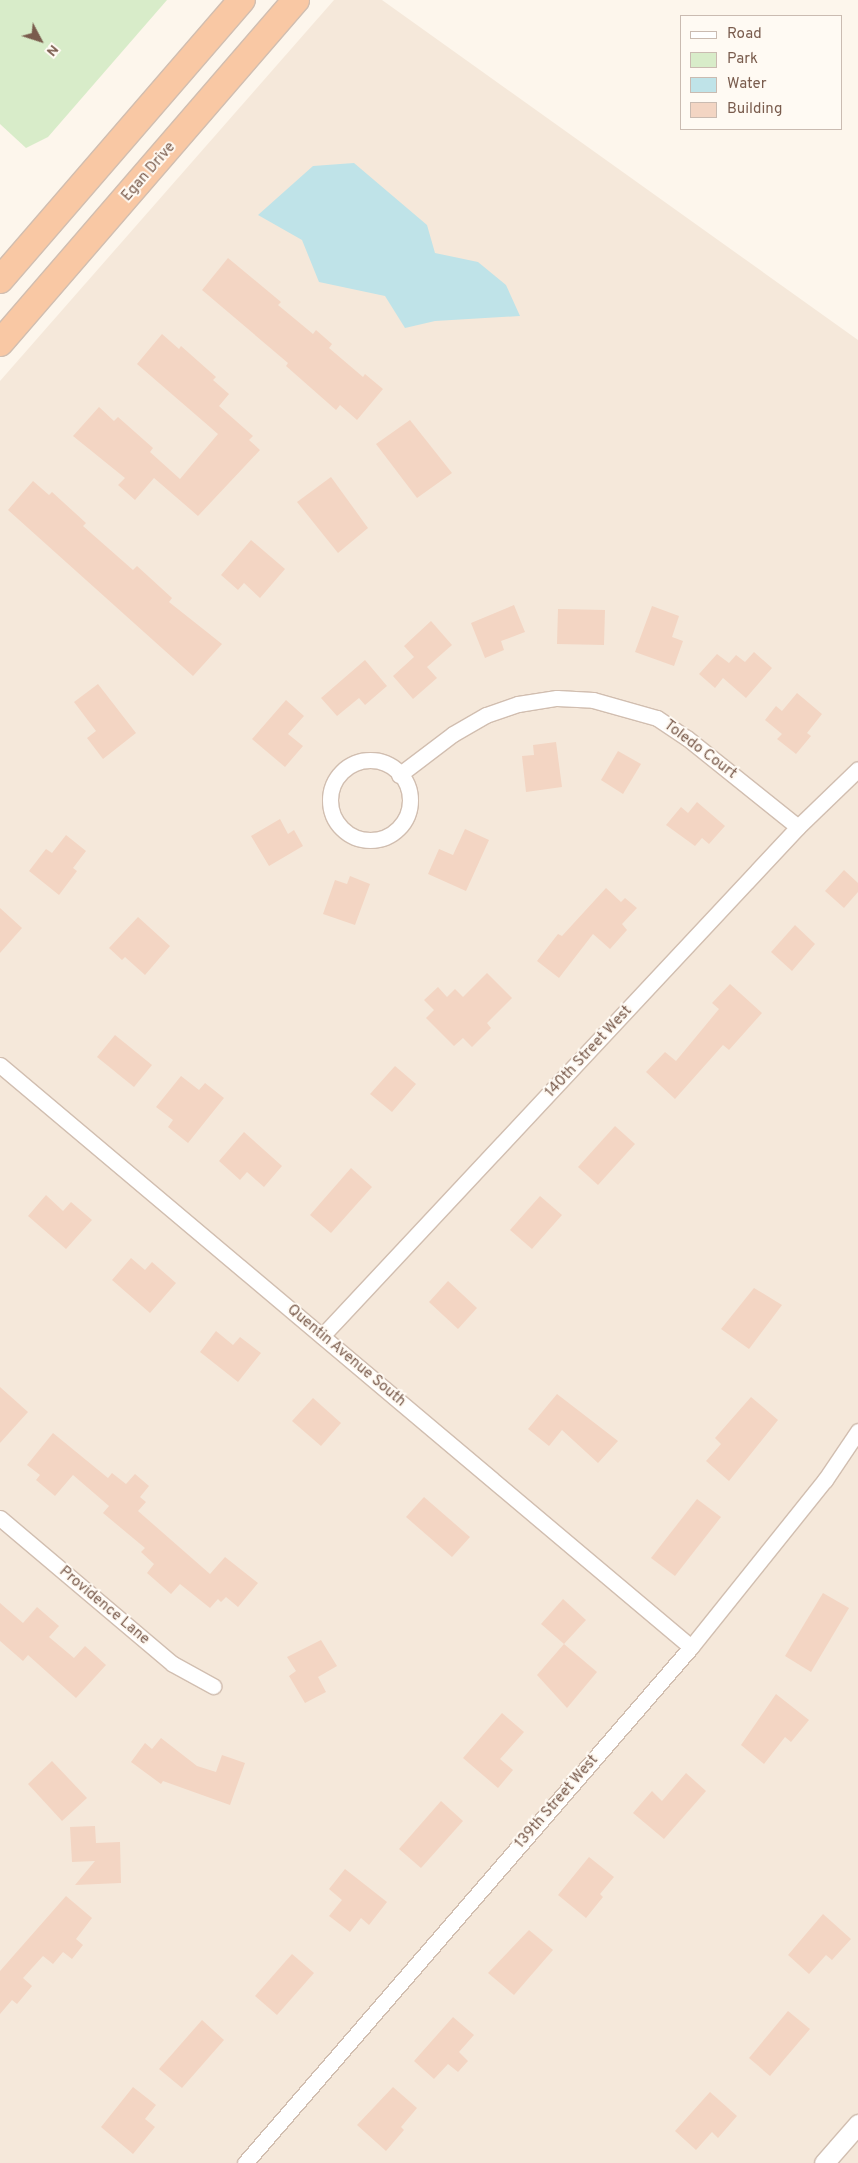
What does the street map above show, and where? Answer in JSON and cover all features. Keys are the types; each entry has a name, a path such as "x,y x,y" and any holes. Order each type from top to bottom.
{"highway":[{"path":"0,280 242,0"},
{"name":"Egan Drive","path":"0,343 296,0"}],"street":[{"name":"Toledo Court","path":"399,775 453,734 486,715 518,704 557,698 593,700 657,718 687,738 798,826"},
{"path":"376,760 390,765 399,775 407,784 410,797 404,821 396,831 372,840 360,839 339,825 330,800 332,786 350,766 376,760"},
{"name":"140th Street West","path":"322,1336 798,826 858,769"},
{"name":"Quentin Avenue South","path":"0,1065 691,1647"},
{"name":"139th Street West","path":"245,2163 691,1647 825,1480 858,1431"},
{"name":"Providence Lane","path":"0,1518 174,1664 213,1686"},
{"path":"824,2163 858,2124"}],"shaded area":[{"path":"334,0 382,0 858,340 858,2163 0,2163 0,381"}],"green space":[{"path":"0,0 167,0 48,137 26,148 0,124"}],"water":[{"path":"354,163 427,225 435,253 478,262 506,285 520,316 435,321 405,328 385,296 319,282 302,240 258,215 313,166"}],"building":[{"path":"228,258 281,302 278,305 313,334 316,330 332,344 329,348 363,377 365,374 383,389 357,420 340,405 336,410 286,366 288,363 202,290"},
{"path":"162,334 179,349 181,346 216,377 213,380 229,394 219,406 253,436 249,440 260,450 198,516 154,478 135,500 118,485 125,478 73,436 99,407 114,421 118,417 153,448 150,452 180,479 218,434 137,364"},
{"path":"410,420 452,473 417,498 376,444"},
{"path":"331,477 368,528 338,553 297,502"},
{"path":"33,481 49,495 52,492 86,523 83,526 133,570 137,566 172,598 169,602 222,644 193,676 8,510"},
{"path":"251,540 285,569 260,598 244,583 238,590 221,575"},
{"path":"514,605 525,632 501,641 504,650 485,658 471,623"},
{"path":"652,606 679,616 672,637 683,641 674,666 635,652"},
{"path":"558,609 605,610 604,645 557,644"},
{"path":"431,621 452,645 427,667 437,678 413,699 393,676 414,657 404,646"},
{"path":"754,652 772,668 746,698 723,678 715,688 699,674 717,654 729,663 736,655 745,662"},
{"path":"365,660 387,686 365,705 359,698 337,716 321,698"},
{"path":"98,684 136,733 103,759 87,738 96,731 74,702"},
{"path":"797,693 822,714 807,733 811,736 796,754 777,739 782,734 765,720 776,706 782,711"},
{"path":"286,700 304,716 288,734 303,746 285,767 252,739"},
{"path":"556,742 562,787 526,792 522,756 534,755 533,745"},
{"path":"618,751 641,764 623,794 601,780"},
{"path":"697,802 725,826 709,844 702,838 695,846 666,825 681,807 688,813"},
{"path":"280,819 288,834 294,830 303,846 269,866 251,836"},
{"path":"465,829 489,840 466,891 428,874 439,849 453,855"},
{"path":"66,835 86,851 73,868 77,871 59,895 29,871 46,849 52,853"},
{"path":"844,870 858,883 858,892 844,908 825,891"},
{"path":"350,876 370,884 355,925 323,914 335,880 347,884"},
{"path":"606,888 621,902 625,898 637,908 622,924 627,930 610,949 593,934 559,978 537,961 558,934 562,936"},
{"path":"0,908 22,928 0,953"},
{"path":"138,917 170,946 145,975 125,957 122,960 109,948"},
{"path":"795,925 815,944 792,971 771,952"},
{"path":"487,973 512,998 487,1023 491,1028 472,1047 463,1038 454,1046 426,1018 434,1010 424,1000 438,987 447,997 455,989 463,997"},
{"path":"730,984 762,1013 729,1050 723,1045 675,1099 646,1072 665,1052 676,1061 719,1009 712,1003"},
{"path":"115,1035 152,1065 134,1087 97,1057"},
{"path":"395,1066 416,1084 392,1112 370,1094"},
{"path":"181,1076 199,1090 205,1083 224,1098 188,1143 168,1127 173,1120 156,1107"},
{"path":"615,1126 635,1144 598,1185 578,1167"},
{"path":"244,1132 282,1166 264,1187 247,1172 240,1180 219,1161"},
{"path":"351,1168 372,1187 331,1233 310,1215"},
{"path":"46,1195 63,1211 71,1202 92,1220 66,1249 28,1216"},
{"path":"540,1196 562,1215 532,1249 510,1230"},
{"path":"131,1258 145,1270 152,1262 176,1283 150,1313 112,1280"},
{"path":"448,1281 477,1308 458,1329 429,1302"},
{"path":"754,1288 782,1305 749,1349 721,1329"},
{"path":"216,1331 233,1345 240,1337 261,1353 238,1382 200,1352"},
{"path":"0,1387 28,1412 0,1443"},
{"path":"557,1394 618,1441 598,1463 562,1430 549,1446 528,1429"},
{"path":"751,1397 778,1420 729,1481 706,1461 721,1444 715,1438"},
{"path":"313,1398 341,1423 321,1446 292,1421"},
{"path":"53,1433 108,1478 112,1473 126,1484 135,1474 149,1486 140,1497 146,1502 138,1511 210,1574 225,1557 258,1583 238,1607 226,1597 221,1602 218,1599 210,1608 180,1584 171,1594 147,1573 154,1564 141,1552 145,1548 103,1513 109,1506 73,1475 55,1496 36,1480 40,1475 27,1465"},
{"path":"424,1497 470,1537 452,1557 406,1517"},
{"path":"697,1499 721,1517 675,1576 651,1558"},
{"path":"823,1593 849,1608 811,1672 785,1656"},
{"path":"563,1599 586,1620 564,1644 541,1624"},
{"path":"0,1603 23,1623 37,1607 59,1626 49,1637 74,1658 85,1646 106,1665 76,1698 28,1655 23,1661 0,1641"},
{"path":"321,1640 337,1666 318,1677 326,1692 305,1703 289,1676 296,1671 287,1657"},
{"path":"564,1644 597,1672 567,1708 537,1675"},
{"path":"776,1694 809,1720 791,1742 785,1737 764,1764 741,1745"},
{"path":"502,1713 524,1732 500,1759 513,1770 498,1788 463,1758"},
{"path":"161,1738 197,1766 216,1772 222,1755 245,1763 230,1805 163,1781 161,1784 131,1762 145,1743 152,1749"},
{"path":"52,1761 87,1798 62,1821 28,1784"},
{"path":"686,1773 706,1791 664,1839 633,1813 652,1791 662,1801"},
{"path":"441,1801 463,1821 421,1868 399,1849"},
{"path":"95,1826 96,1843 120,1842 121,1883 75,1885 95,1861 72,1862 70,1827"},
{"path":"589,1857 614,1877 600,1894 603,1897 586,1918 558,1895"},
{"path":"345,1869 387,1902 369,1925 361,1918 350,1932 329,1916 342,1900 329,1889"},
{"path":"66,1896 92,1918 76,1939 83,1945 72,1959 63,1952 53,1964 43,1956 23,1978 32,1986 17,2004 12,2000 0,2014 0,1971"},
{"path":"823,1914 851,1939 832,1960 826,1955 809,1974 788,1955"},
{"path":"529,1930 553,1950 514,1995 488,1973"},
{"path":"292,1954 314,1973 277,2015 255,1996"},
{"path":"788,2011 810,2029 770,2076 749,2058"},
{"path":"453,2017 474,2035 459,2052 468,2061 458,2072 448,2064 434,2079 414,2061"},
{"path":"202,2020 224,2040 182,2088 159,2069"},
{"path":"133,2087 156,2105 145,2119 155,2127 133,2154 101,2127"},
{"path":"393,2087 417,2108 401,2127 404,2130 386,2151 357,2125"},
{"path":"710,2092 737,2116 718,2138 712,2132 696,2150 675,2131"}]}
